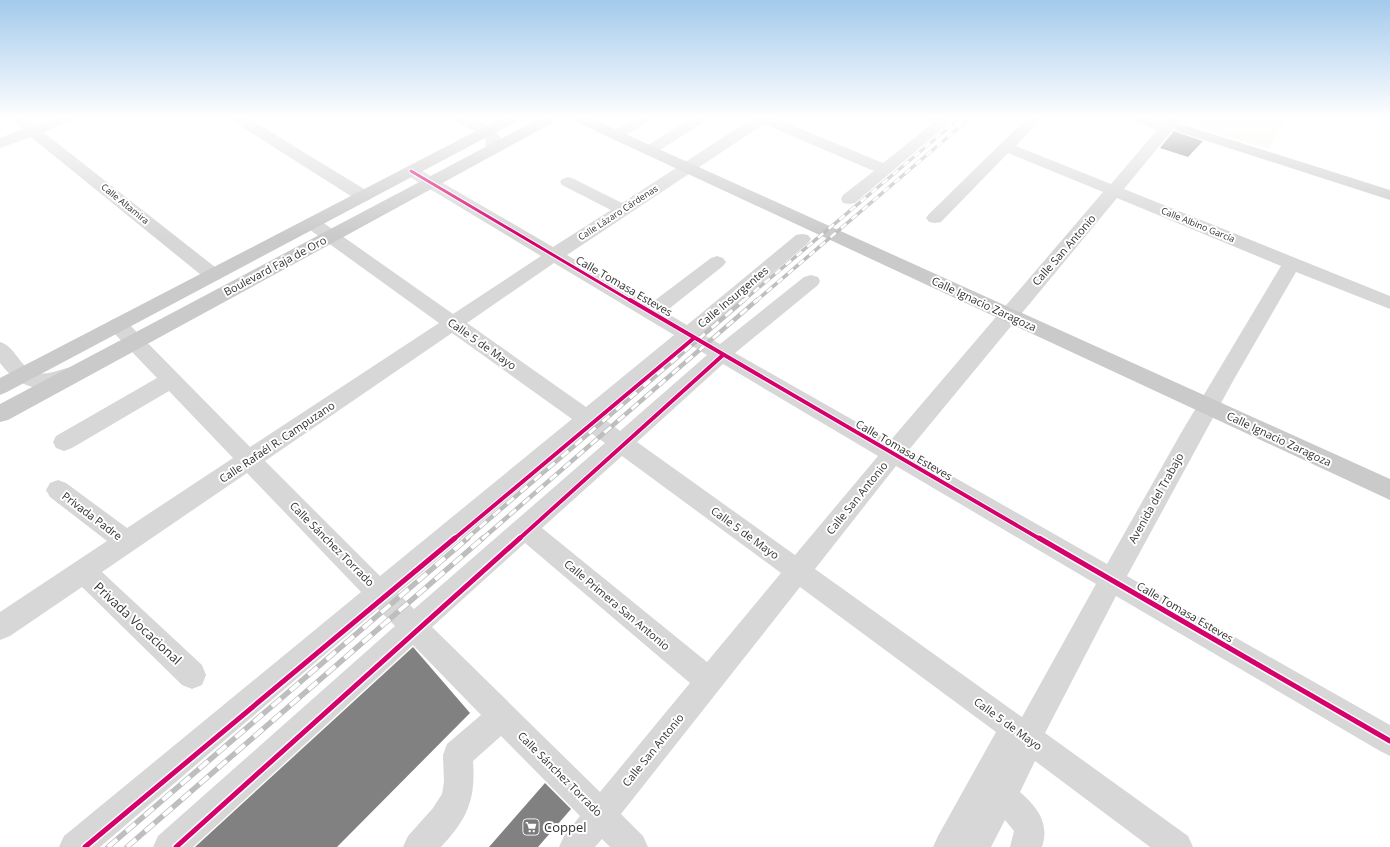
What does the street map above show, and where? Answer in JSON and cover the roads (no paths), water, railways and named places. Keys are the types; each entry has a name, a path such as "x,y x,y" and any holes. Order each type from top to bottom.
{"main road":[{"name":"Boulevard Faja de Oro","path":"0,387 23,375 126,334 321,230 363,196 436,158"},
{"name":"Boulevard Faja de Oro","path":"0,414 84,369 126,334 213,275 431,182 476,158"},
{"name":"Calle Ignacio Zaragoza","path":"665,158 1390,490"},
{"path":"1277,158 1390,195"}],"street":[{"name":"Calle Altamira","path":"68,158 213,275"},
{"path":"301,158 363,196"},
{"name":"Calle Lázaro Cárdenas","path":"554,255 703,158"},
{"path":"855,158 884,170"},
{"path":"849,199 897,158"},
{"path":"935,218 995,158"},
{"name":"Calle Albino García","path":"1032,158 1390,303"},
{"name":"Calle San Antonio","path":"575,847 893,453 1008,315 1143,158"},
{"name":"Calle Tomasa Esteves","path":"411,171 722,354 1390,741"},
{"path":"568,182 623,210"},
{"name":"Calle 5 de Mayo","path":"321,230 621,443 1177,847"},
{"name":"Calle Insurgentes","path":"75,847 802,239"},
{"name":"Calle Rafaél R. Campuzano","path":"0,627 554,255"},
{"path":"651,312 717,262"},
{"name":"Avenida del Trabajo","path":"974,847 1022,756 1027,738 1111,579 1207,406 1292,263"},
{"path":"169,847 524,528 722,354 811,280"},
{"name":"Calle Sánchez Torrado","path":"126,334 248,461 414,626 632,847"},
{"path":"0,349 23,375 34,379 49,380 67,376 84,369"},
{"path":"64,442 171,380"},
{"name":"Privada Padre","path":"58,490 127,542"},
{"name":"Calle Primera San Antonio","path":"524,528 709,681"},
{"name":"Privada Vocacional","path":"83,571 192,675"},
{"path":"418,847 449,812 456,800 459,787 458,755 502,715"},
{"path":"949,847 1006,743 1027,738"},
{"path":"1001,796 1026,819 1030,828 1031,837 1026,847"}],"railway":[{"path":"743,301 913,158"},
{"path":"756,301 924,158"},
{"path":"466,539 744,300"},
{"path":"482,539 757,300"},
{"path":"108,847 468,538"},
{"path":"127,847 483,538"}],"place":[{"name":"Coppel","path":"531,827"}]}
